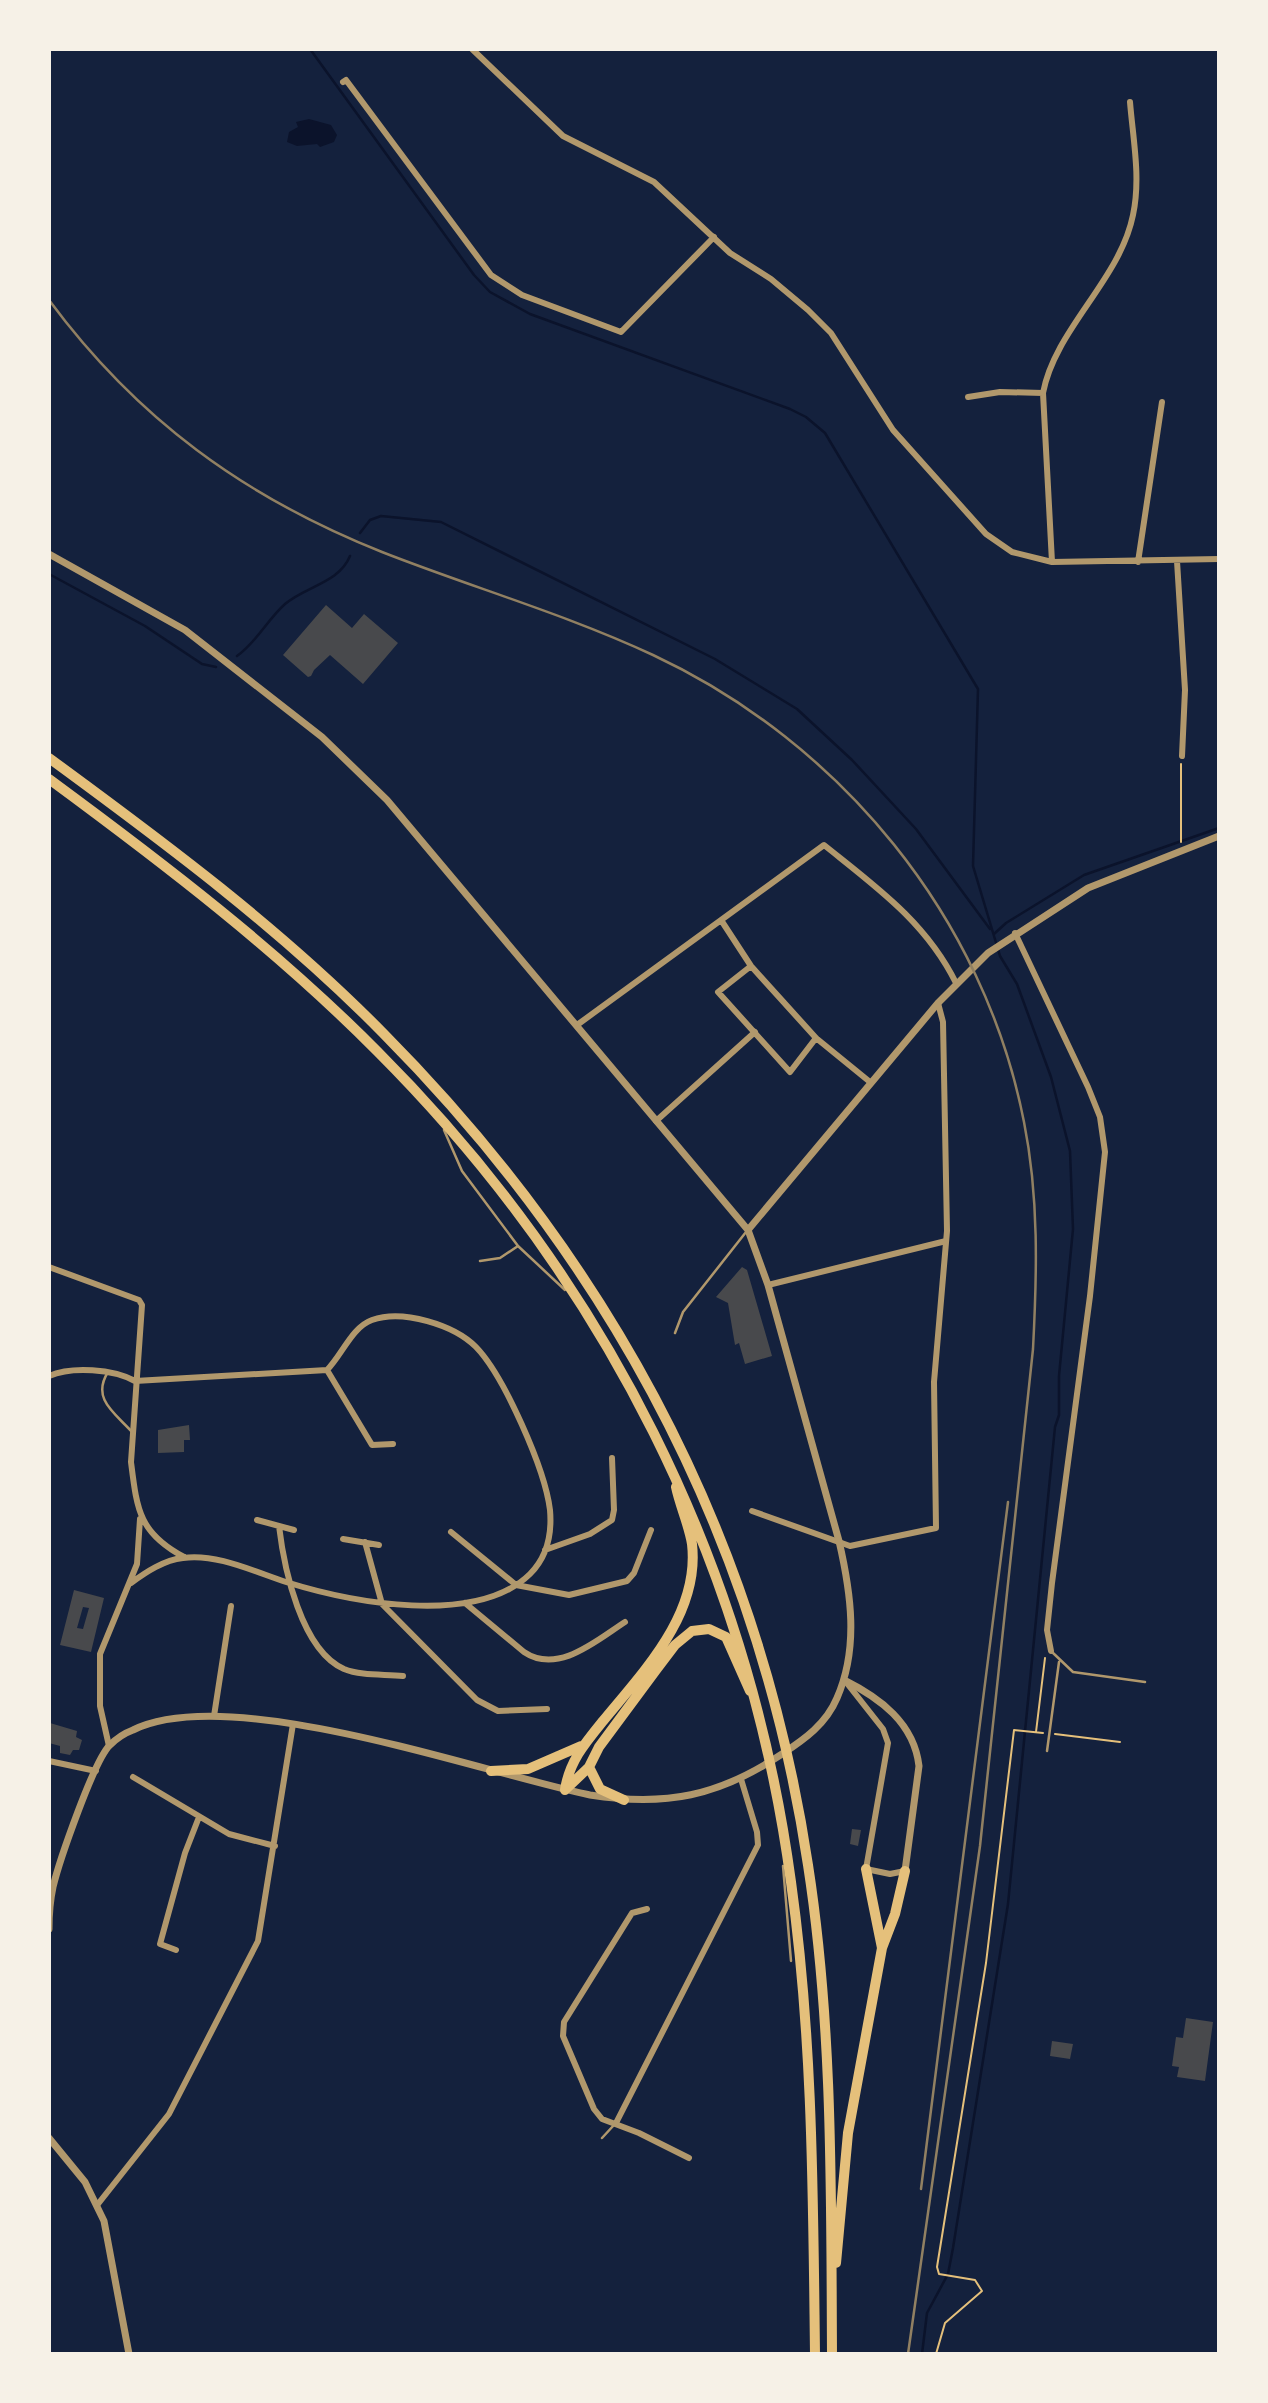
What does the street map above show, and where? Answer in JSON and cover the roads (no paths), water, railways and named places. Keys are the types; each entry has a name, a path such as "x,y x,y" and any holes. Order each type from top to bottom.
{"highway":[{"path":"49,758 242,906 342,993 456,1108 565,1246 628,1347 687,1459 736,1576 764,1663 800,1818 822,1986 829,2111 832,2354"},
{"path":"49,779 268,950 367,1040 428,1103 531,1230 591,1318 673,1469 707,1550 757,1707 783,1831 802,1987 811,2100 815,2354"},
{"path":"565,1790 567,1771 584,1744 671,1633 687,1600 691,1579 692,1543 673,1469"},
{"path":"565,1790 589,1767 615,1726 686,1635 702,1628 720,1633 730,1643 744,1669"},
{"path":"491,1770 528,1769 556,1759 584,1744"},
{"path":"589,1767 600,1789 624,1800"},
{"path":"866,1869 882,1948"},
{"path":"832,2312 848,2133 882,1948 895,1914 905,1871"}],"street":[{"path":"472,49 563,136 654,183 745,264 792,296 831,333 894,430 986,534 1012,552 1052,562 1219,559"},
{"path":"343,82 346,80 399,147 491,275 522,295 621,332 714,237"},
{"path":"1052,562 1044,393 1048,370 1110,271 1133,217 1137,181 1130,102"},
{"path":"968,397 1000,392 1044,393"},
{"path":"1138,562 1163,402"},
{"path":"49,554 185,630 322,737 387,800 748,1230 768,1285 839,1541 848,1578 852,1622 844,1680 834,1707 816,1730 741,1779 723,1788 687,1797 624,1800 565,1790 363,1737 293,1724 214,1716 153,1722 132,1730 109,1746 83,1797 51,1888 49,1930"},
{"path":"1177,561 1185,690 1182,756"},
{"path":"748,1230 938,1003 990,951 1088,888 1219,836"},
{"path":"577,1025 824,845 910,916 942,957 956,983"},
{"path":"721,920 751,966 816,1038 870,1082"},
{"path":"1015,933 1088,1087 1100,1117 1105,1152 1090,1296 1047,1630 1051,1651"},
{"path":"751,966 718,992 790,1072 816,1038"},
{"path":"752,1511 850,1546 936,1528 934,1382 946,1241 943,1022 938,1003"},
{"path":"656,1121 755,1032"},
{"path":"768,1285 946,1241"},
{"path":"49,1267 139,1300 142,1305 131,1462 140,1518 138,1556 131,1583 107,1631 99,1664 101,1716 109,1746"},
{"path":"49,1376 65,1372 108,1373 121,1374 135,1381 327,1370 356,1332 370,1320 399,1318 449,1326 475,1347 495,1369 534,1460 550,1508 545,1550 536,1567 516,1585 496,1595 466,1603 382,1604 345,1598 236,1565 184,1557 158,1542 140,1518"},
{"path":"327,1370 372,1445 394,1444"},
{"path":"545,1550 590,1534 612,1520 612,1458"},
{"path":"257,1520 294,1530"},
{"path":"279,1526 287,1582 317,1645 332,1663 351,1671 403,1676"},
{"path":"451,1532 516,1585 569,1595 618,1586 634,1573 651,1530"},
{"path":"343,1539 379,1545"},
{"path":"365,1542 382,1604 488,1708 498,1711 547,1709"},
{"path":"131,1583 162,1565 184,1557"},
{"path":"466,1603 524,1652 532,1657 550,1660 577,1653 625,1622"},
{"path":"214,1716 231,1606"},
{"path":"844,1680 871,1694 895,1715 917,1751 919,1766 905,1871 890,1874 866,1869 888,1743 883,1729 844,1680"},
{"path":"98,2204 160,2127 203,2053 258,1941 293,1724"},
{"path":"49,1761 96,1771"},
{"path":"133,1777 229,1834 275,1846"},
{"path":"616,2123 758,1845 757,1832 741,1779"},
{"path":"177,1950 160,1944 185,1853 199,1817"},
{"path":"647,1909 632,1913 564,2022 563,2036 594,2109 602,2119 689,2158"},
{"path":"49,2137 80,2175 98,2204 110,2243 129,2354"}],"lane":[{"path":"428,1103 453,1145 462,1171 518,1246 591,1318"},
{"path":"675,1333 683,1312 727,1260 748,1230"},
{"path":"480,1261 500,1258 518,1246"},
{"path":"108,1373 100,1392 103,1401 132,1432"},
{"path":"1051,1651 1059,1662 1073,1672 1144,1682"},
{"path":"1047,1751 1059,1662"},
{"path":"783,1861 791,1961"},
{"path":"602,2138 616,2123"}],"water":[{"path":"309,119 331,125 337,135 334,142 320,147 317,144 297,146 287,142 289,132 298,127 296,122"}],"waterway":[{"path":"310,49 474,275 490,292 530,314 790,409 806,417 825,433 978,689 973,866 1000,956 1017,984 1051,1077 1070,1151 1073,1229 1059,1376 1059,1415 1055,1427 1008,1904 953,2248 948,2274 927,2313 922,2354"},
{"path":"360,533 370,520 381,516 441,522 715,659 797,709 852,760 916,829 990,929"},
{"path":"237,656 285,604 330,578 345,565 350,556"},
{"path":"49,574 145,626 202,664 216,667"},
{"path":"994,934 1006,923 1084,875 1219,828"}],"railway":[{"path":"49,300 83,343 157,418 197,450 284,506 382,552 586,627 653,655 721,692 785,736 842,787 894,845 939,907 976,975 1004,1047 1029,1150 1036,1235 1033,1349 980,1846 908,2354"},
{"path":"921,2189 1008,1502"}]}
